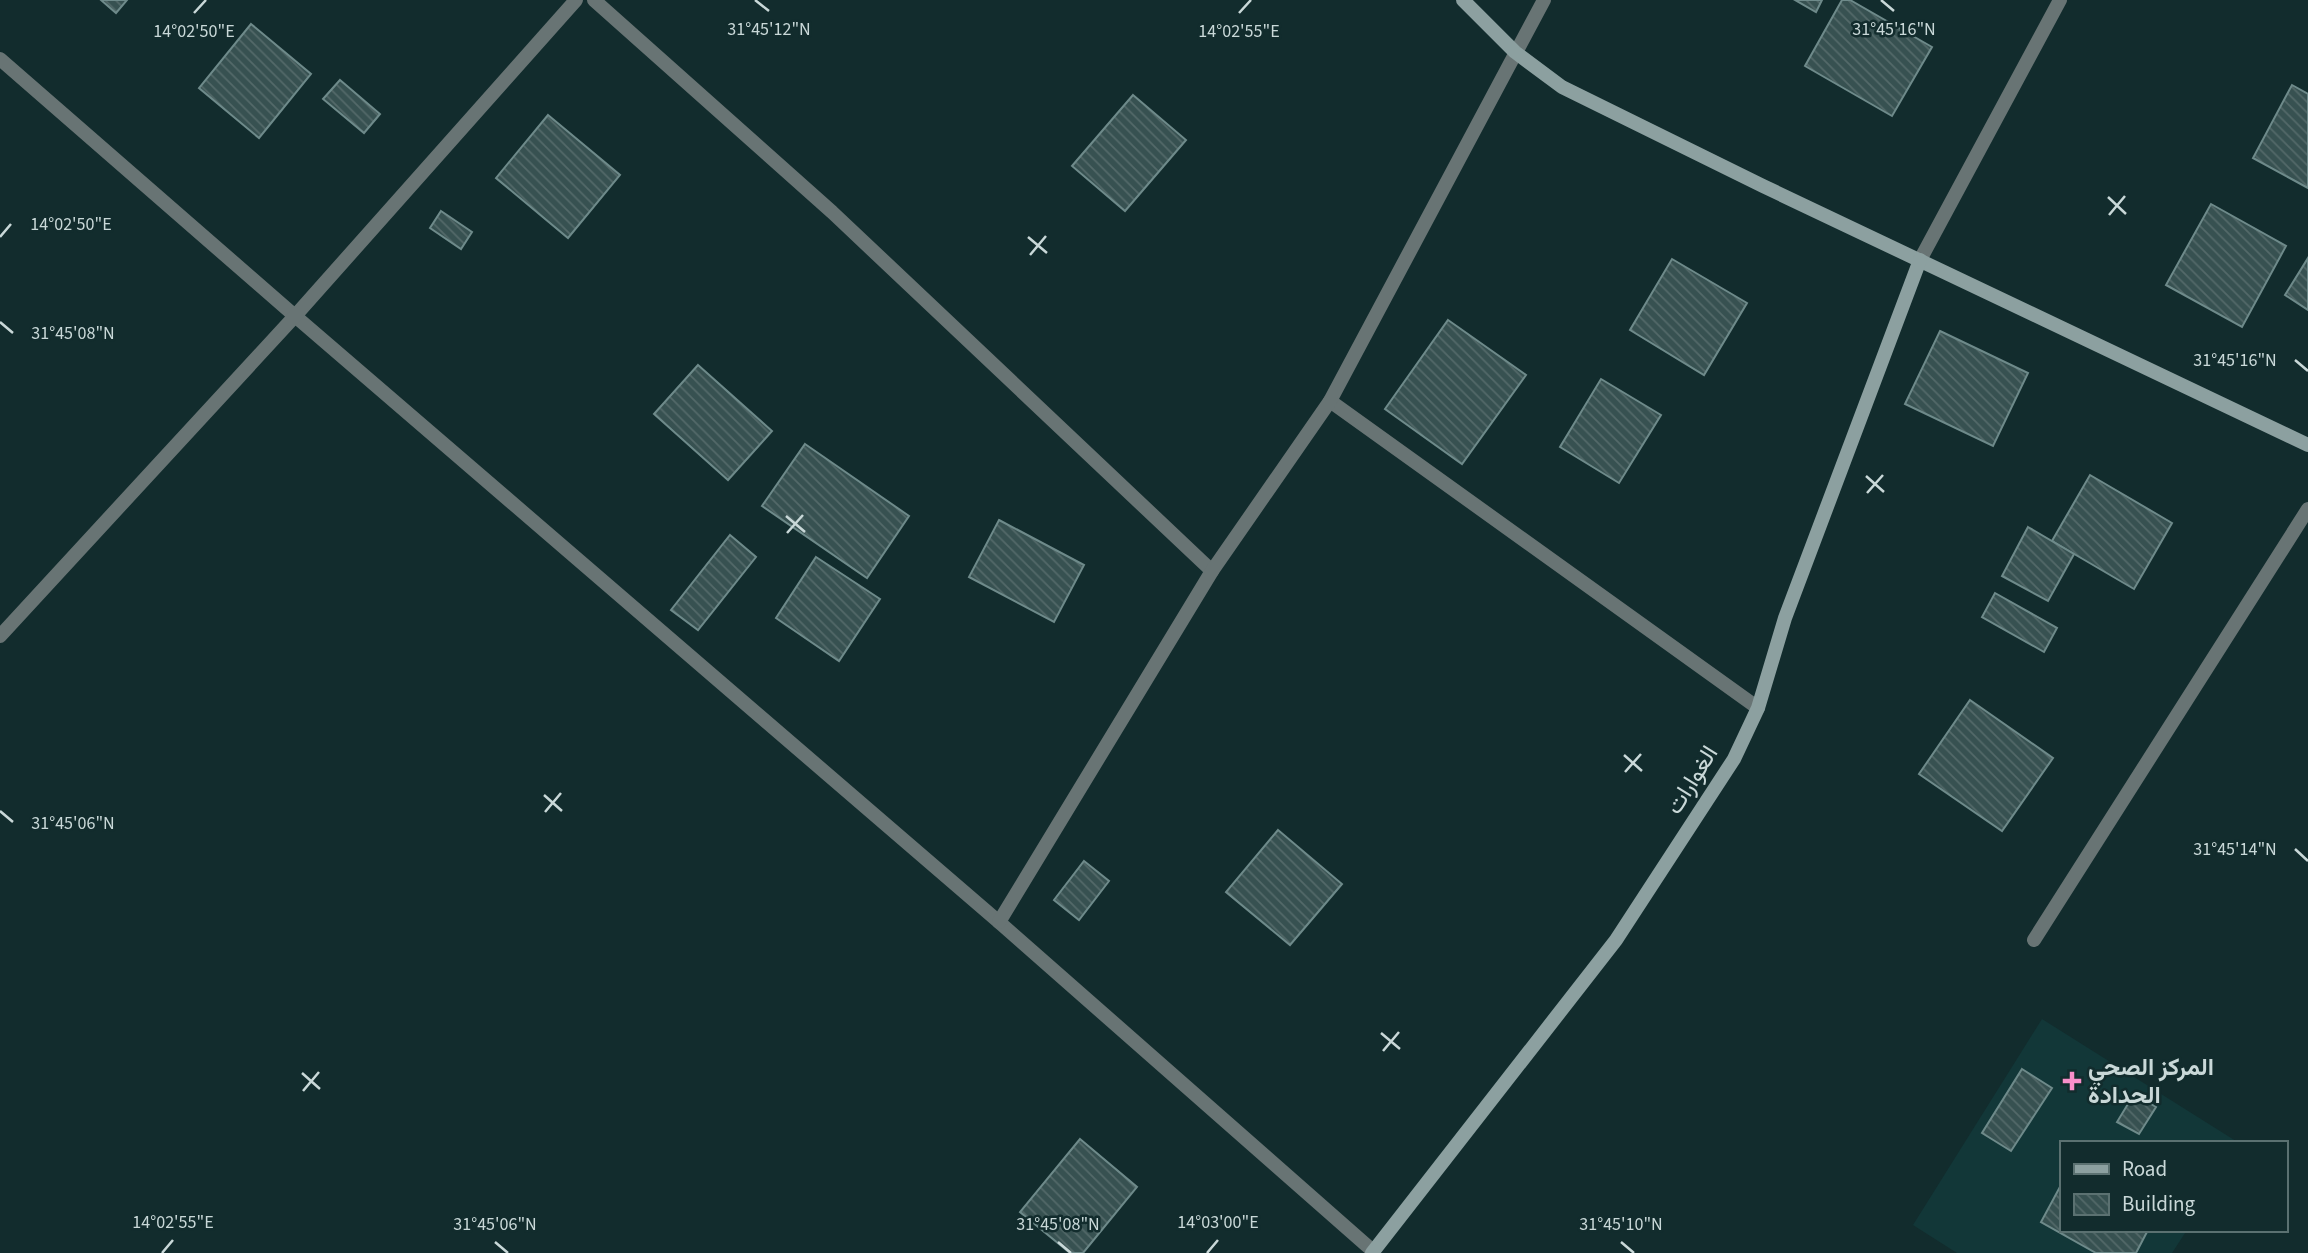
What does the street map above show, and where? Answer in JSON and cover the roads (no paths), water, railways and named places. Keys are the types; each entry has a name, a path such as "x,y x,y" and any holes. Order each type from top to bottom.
{"street":[{"path":"0,636 296,316 576,0"},
{"path":"594,0 832,212 1212,571"},
{"path":"1463,0 1515,52 1562,87 1592,103 2308,445"},
{"path":"999,922 1212,571 1331,401 1544,0"},
{"path":"1920,260 2060,0"},
{"path":"0,59 999,922 1372,1252"},
{"name":"الغوارات","path":"1372,1252 1616,940 1734,759 1758,708 1785,618 1920,260"},
{"path":"1331,401 1758,708"},
{"path":"2034,940 2308,509"}],"place":[{"name":"المركز الصحي الحدادة","path":"2072,1081"}]}
